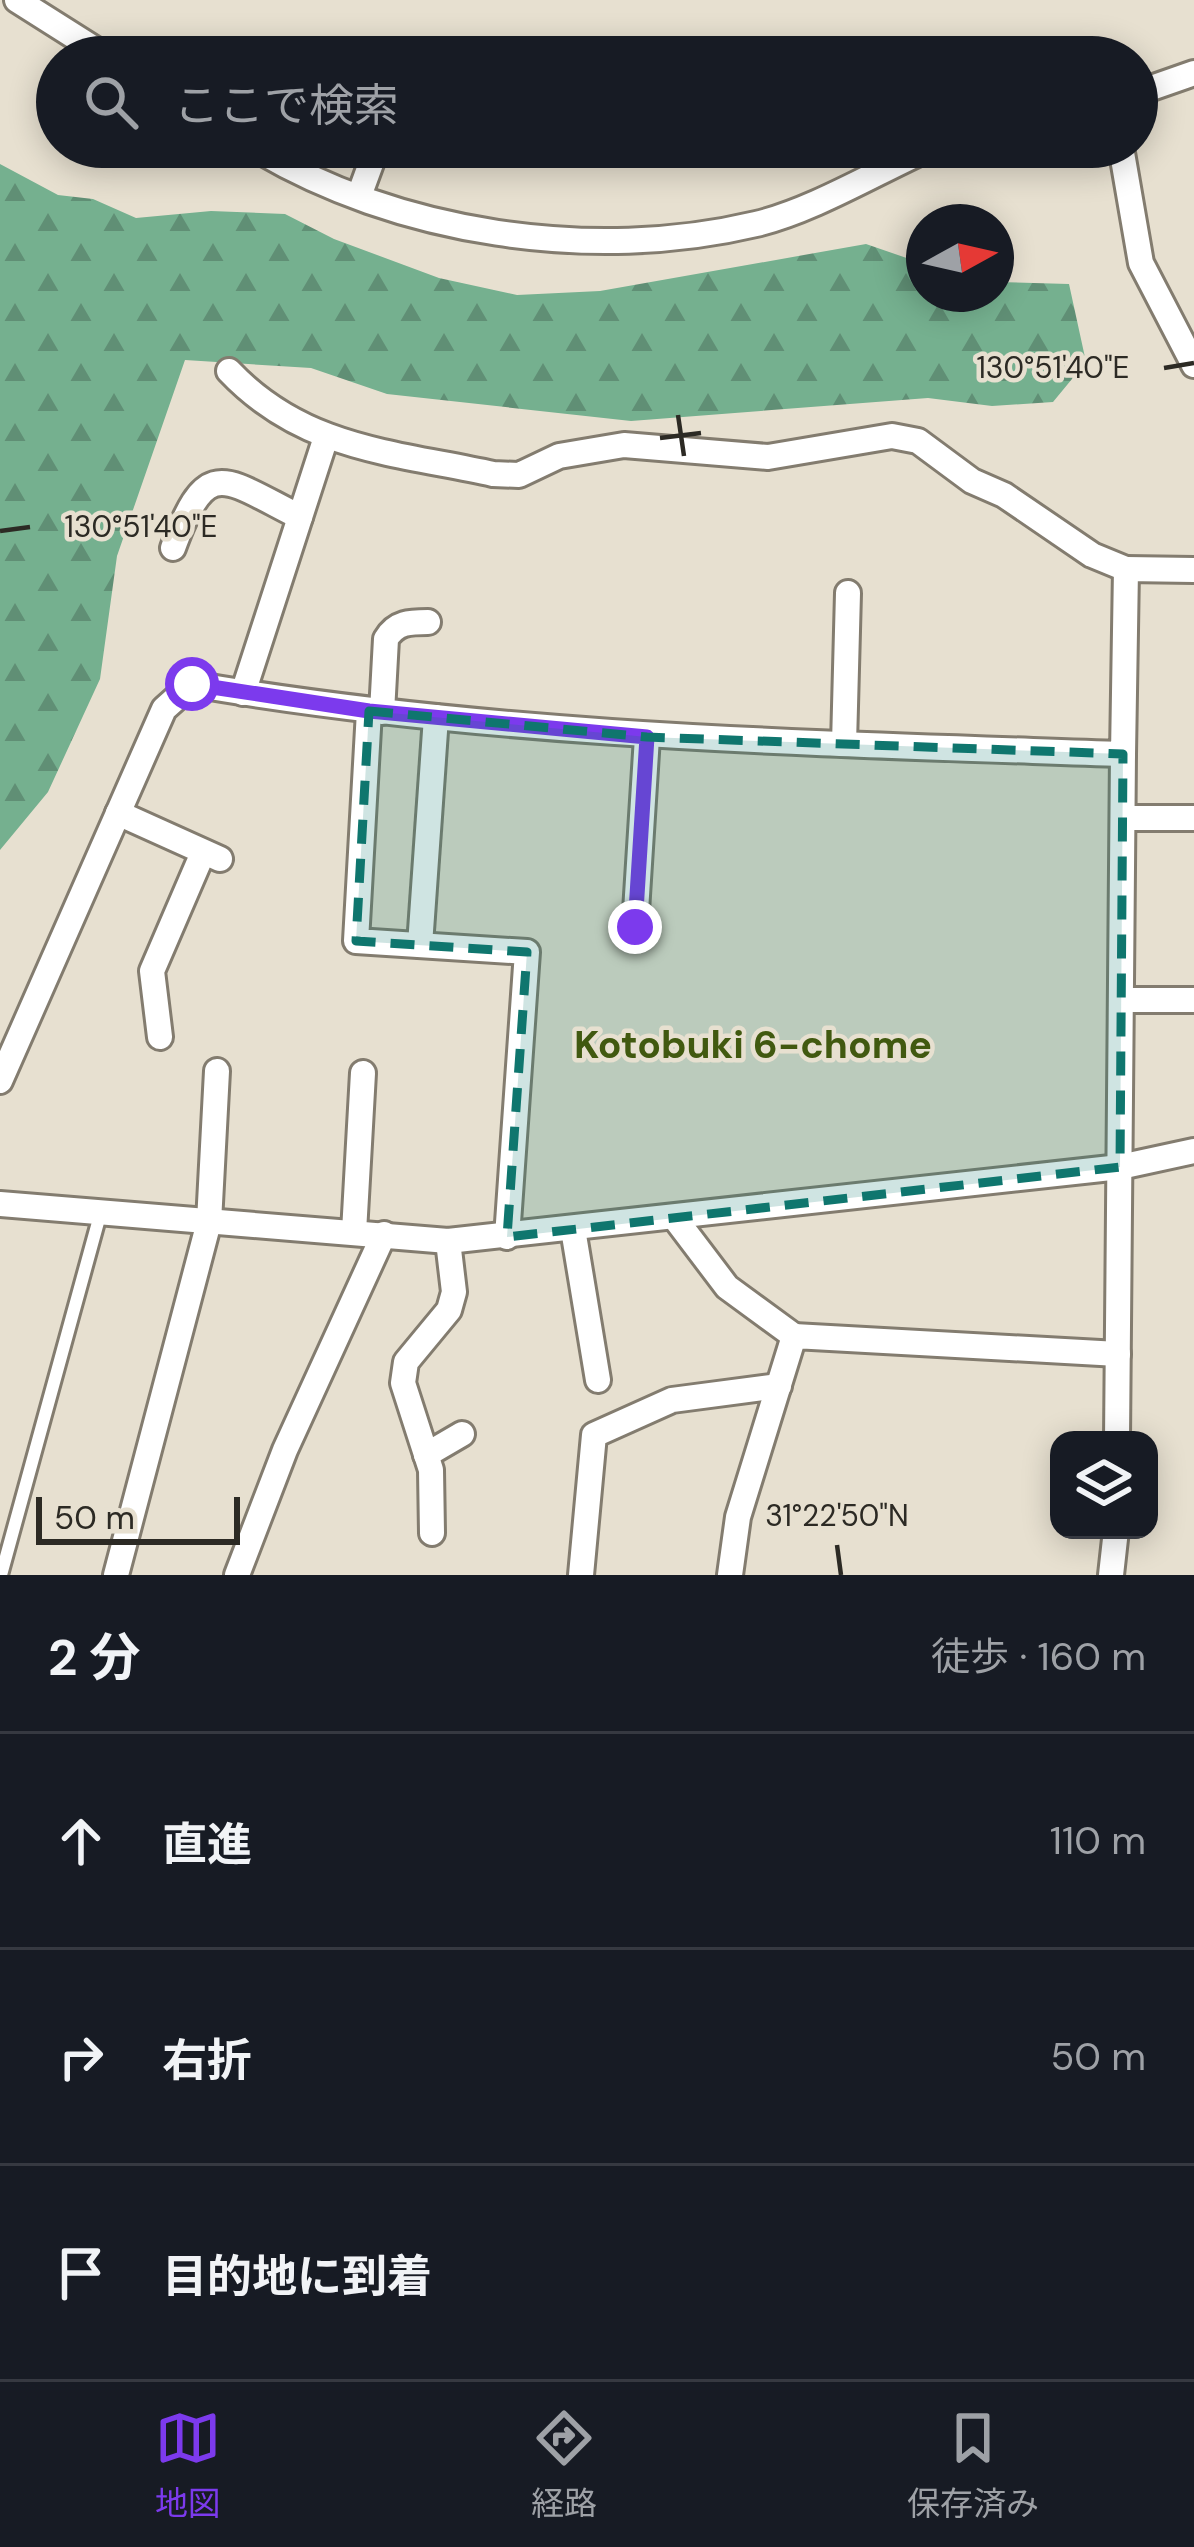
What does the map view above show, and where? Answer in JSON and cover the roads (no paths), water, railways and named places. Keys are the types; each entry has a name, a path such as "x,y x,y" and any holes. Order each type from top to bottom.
{"street":[{"path":"16,0 73,36"},
{"path":"1158,86 1194,74"},
{"path":"298,168 431,222 584,238 688,235 760,223 884,168"},
{"path":"359,196 369,168"},
{"path":"1125,168 1141,263 1194,365"},
{"path":"229,371 262,406 326,437 493,474 519,475 559,456 624,445 768,457 905,438 918,441 973,481 1126,569 1194,570"},
{"path":"243,692 326,437"},
{"path":"173,548 192,497 210,484 229,482 300,517"},
{"path":"1118,1431 1126,569"},
{"path":"844,744 848,593"},
{"path":"428,622 408,622 386,639 375,711 356,941 527,952 507,1237"},
{"path":"0,1082 164,709 192,684 375,711 647,737 1123,754"},
{"path":"420,945 436,717"},
{"path":"635,927 647,737"},
{"path":"118,813 211,857 152,971 160,1037"},
{"path":"1123,818 1194,818"},
{"path":"1121,1000 1194,1000"},
{"path":"116,1575 209,1222 217,1071"},
{"path":"354,1232 363,1073"},
{"path":"0,1204 448,1241 1120,1167 1194,1150"},
{"path":"674,1217 727,1288 794,1336 1118,1354"},
{"path":"572,1229 598,1380"},
{"path":"238,1575 285,1450 384,1234"},
{"path":"432,1534 426,1455 403,1383 406,1362 449,1310 454,1292 448,1241"},
{"path":"730,1575 738,1517 794,1336"},
{"path":"581,1575 594,1436 672,1400 779,1386"},
{"path":"426,1455 462,1434"},
{"path":"1111,1575 1115,1539"}],"lane":[{"path":"1,1575 100,1215"}],"district":[{"name":"Kotobuki 6-chome","path":"753,1044"}]}
